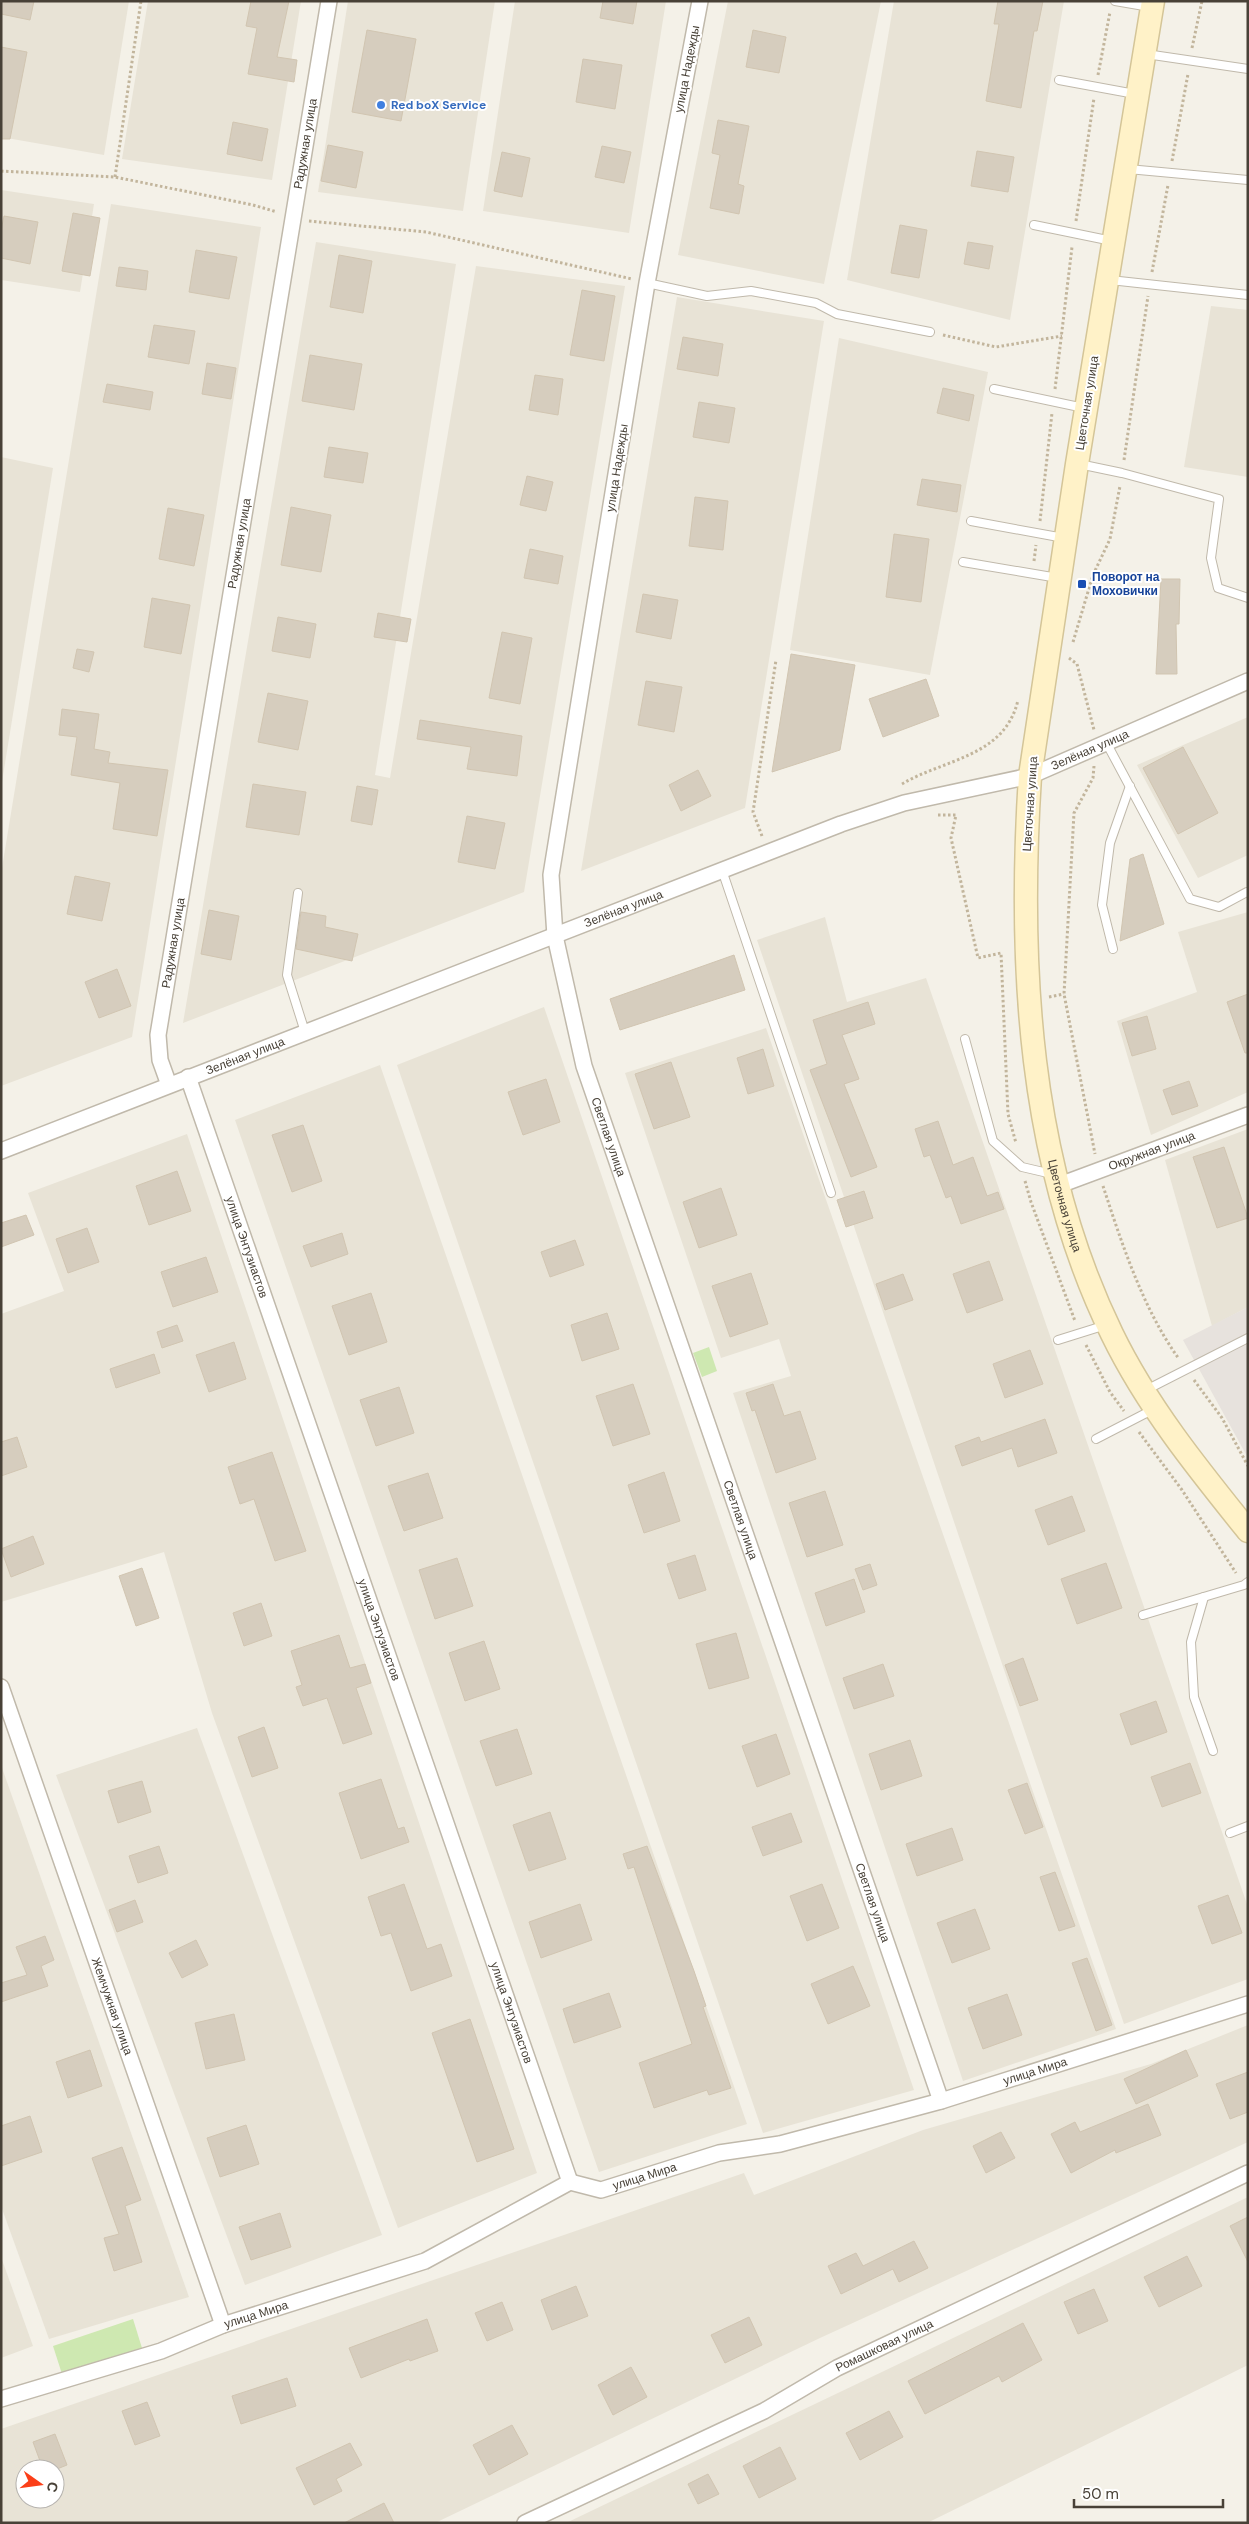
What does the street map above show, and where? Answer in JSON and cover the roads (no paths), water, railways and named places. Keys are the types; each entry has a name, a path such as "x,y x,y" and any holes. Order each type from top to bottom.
{"main road":[{"name":"Цветочная улица","path":"1152,4 1077,464 1030,776 1027,822 1026,943 1034,1061 1055,1180 1074,1244 1108,1324 1150,1400 1200,1470 1248,1531"}],"street":[{"name":"Радужная улица","path":"169,1085 160,1060 158,1034 329,1"},
{"name":"улица Надежды","path":"555,936 551,875 647,283 700,1"},
{"name":"Зелёная улица","path":"1,1151 767,852 904,802 1030,776 1248,681"},
{"name":"Светлая улица","path":"555,936 584,1066 941,2101"},
{"name":"улица Энтузиастов","path":"188,1078 570,2182"},
{"name":"Окружная улица","path":"1055,1180 1248,1115"},
{"name":"Жемчужная улица","path":"1,1686 222,2325"},
{"name":"улица Мира","path":"1,2399 161,2350 222,2325 425,2261 570,2182 601,2190 720,2153 780,2144 941,2101 1248,2004"},
{"name":"Ромашковая улица","path":"525,2523 764,2411 837,2368 1248,2173"}],"lane":[{"path":"1116,1 1152,4"},
{"path":"1144,54 1248,69"},
{"path":"1059,80 1137,94"},
{"path":"1126,169 1248,180"},
{"path":"1034,225 1114,242"},
{"path":"1108,280 1248,295"},
{"path":"647,283 707,296 751,291 816,303 837,314 930,332"},
{"path":"994,389 1086,409"},
{"path":"1077,464 1122,473 1219,499 1211,558 1218,588 1248,598"},
{"path":"971,521 1066,538"},
{"path":"963,562 1060,578"},
{"path":"1107,744 1190,899 1219,906 1247,892"},
{"path":"1113,949 1102,905 1110,844 1130,786"},
{"path":"722,870 832,1193"},
{"path":"298,892 287,975 305,1032"},
{"path":"965,1040 993,1141 1022,1167 1055,1180"},
{"path":"1058,1340 1108,1324"},
{"path":"1096,1439 1150,1400 1248,1338"},
{"path":"1143,1615 1244,1585 1248,1582"},
{"path":"1204,1597 1191,1642 1194,1697 1213,1751"},
{"path":"1230,1833 1248,1826"}],"place":[{"name":"Red boX Service","path":"381,105"},
{"name":"Поворот на Моховички","path":"1082,584"}]}
